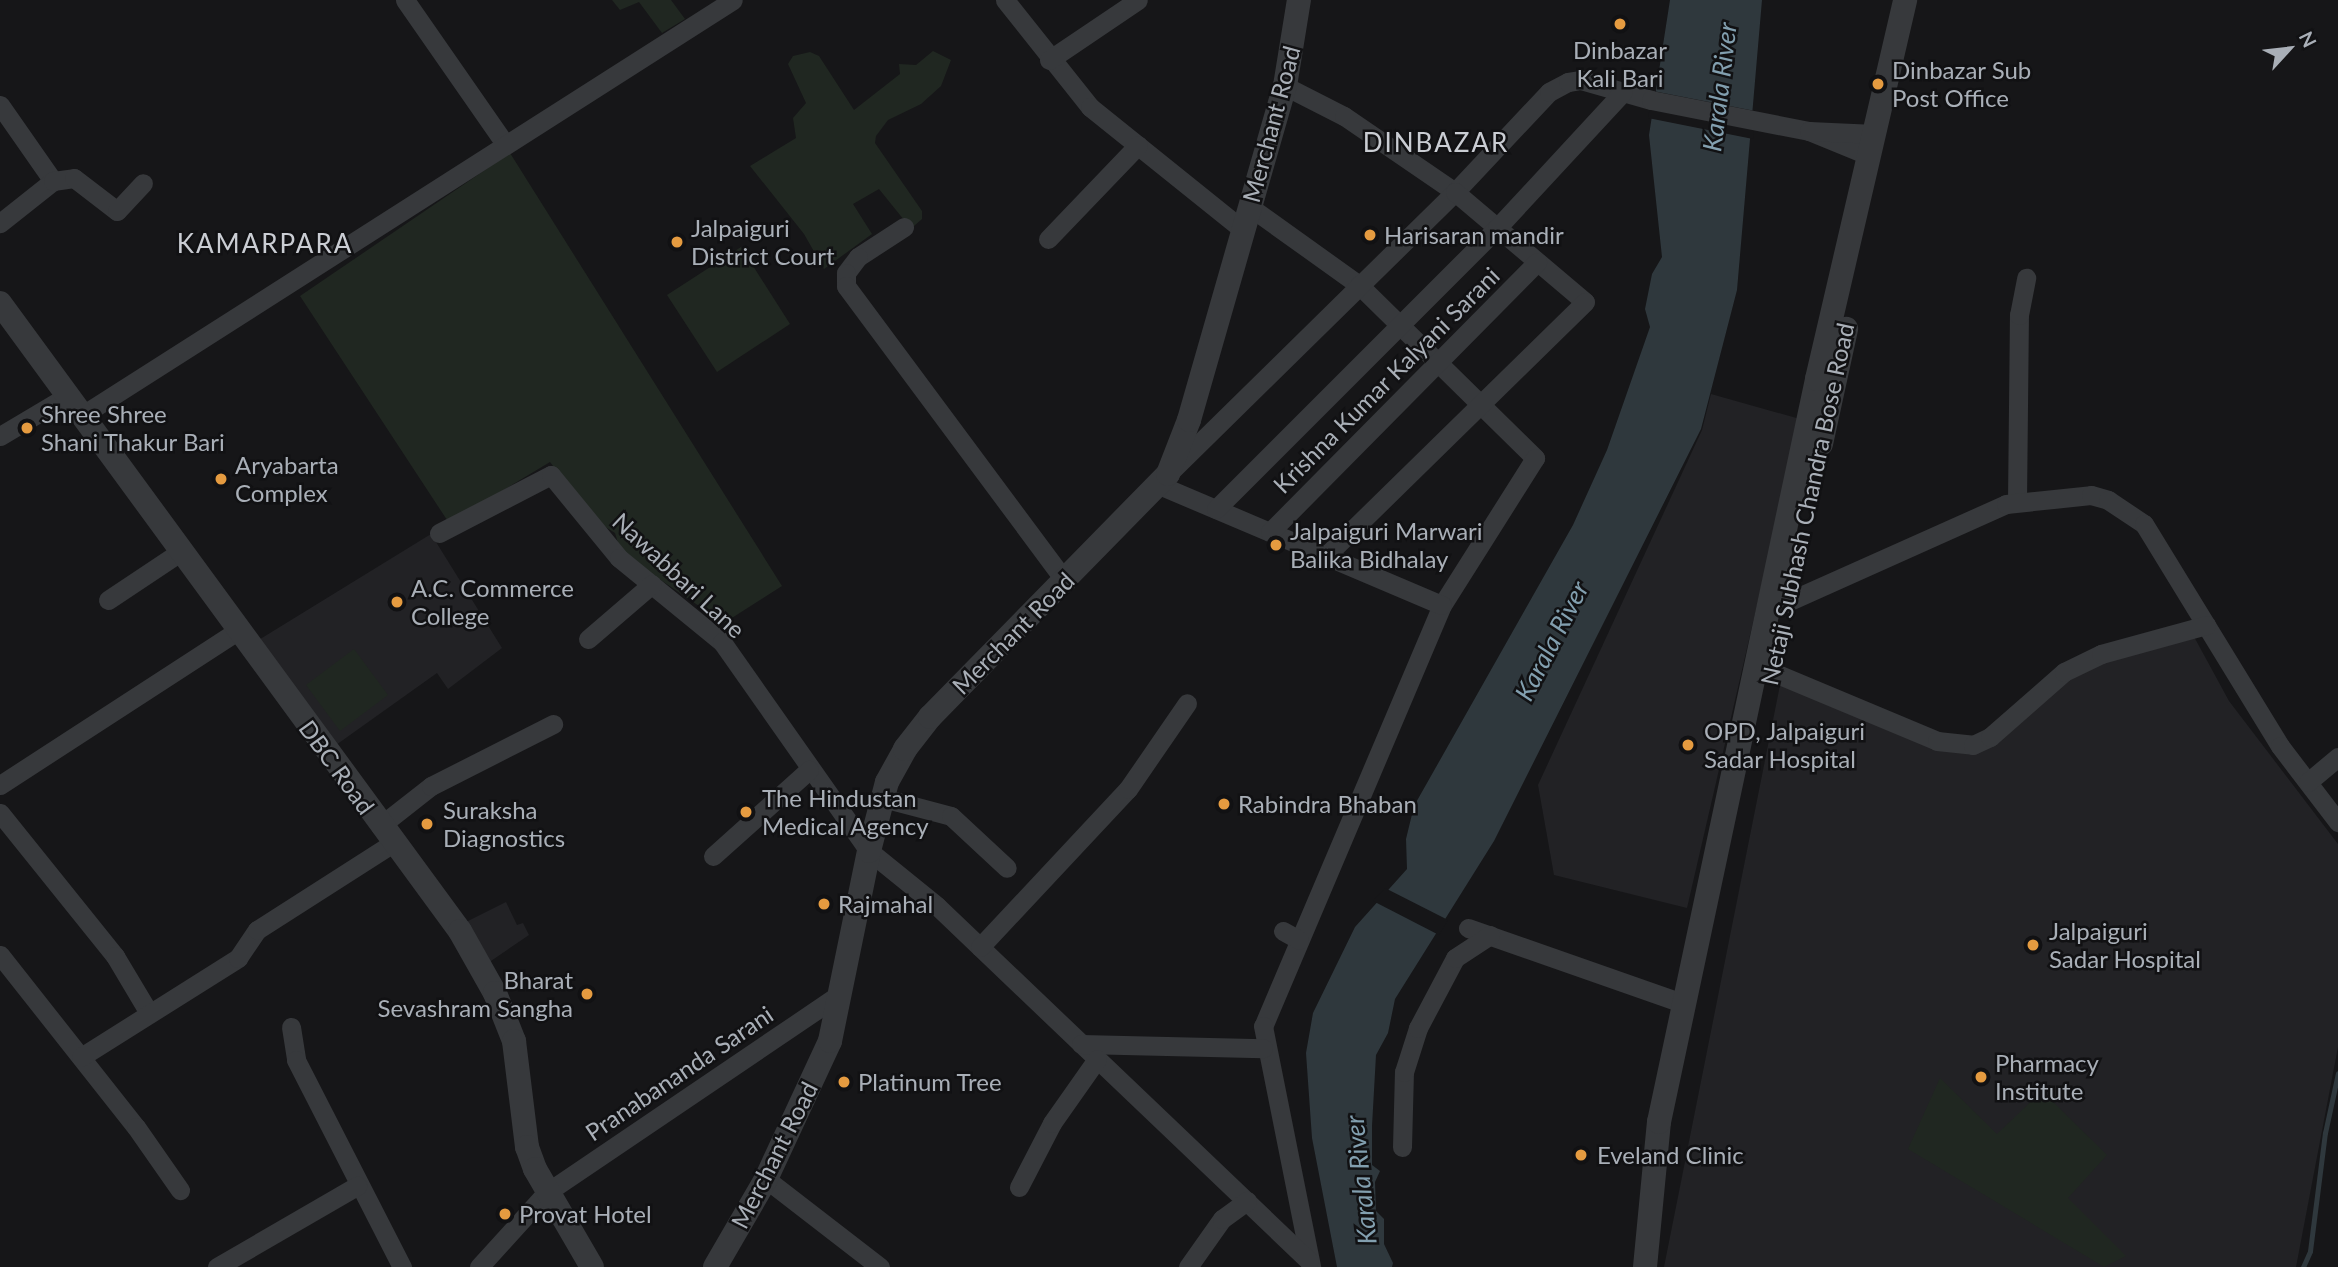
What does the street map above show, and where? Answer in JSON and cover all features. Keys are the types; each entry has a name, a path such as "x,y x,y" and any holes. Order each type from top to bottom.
{"street":[{"path":"405,0 505,144"},
{"path":"81,416 733,0"},
{"path":"1005,0 1049,60 1090,107 1138,145 1246,218 1359,285 1535,457 1442,605 1370,755 1291,936 1263,1026 1264,1048 1310,1264"},
{"path":"1049,60 1138,0"},
{"name":"Merchant Road","path":"715,1267 766,1179 830,1041 869,851 883,798 905,748 930,716 1066,582 1163,480 1189,420 1285,86 1299,0"},
{"name":"Netaji Subhash Chandra Bose Road","path":"1656,1171 1674,1127 1770,671 1778,605 1817,379 1872,145 1909,9"},
{"name":"Netaji Subhash Chandra Bose Road","path":"1645,1267 1659,1122 1778,605 1909,9"},
{"path":"1442,605 1216,509 1163,480 1455,192 1558,85 1581,80 1651,100 1872,145"},
{"path":"1285,86 1344,116 1455,192 1585,302 1479,402 1326,556"},
{"path":"1216,509 1497,228 1623,92"},
{"path":"0,105 53,181"},
{"path":"1048,239 1138,145"},
{"path":"0,223 53,181 74,178 117,211 143,183"},
{"path":"904,227 858,257 846,273 846,286 1066,582"},
{"name":"Krishna Kumar Kalyani Sarani","path":"1270,532 1537,262"},
{"path":"2017,502 2018,315 2026,278"},
{"name":"DBC Road","path":"0,303 236,632 460,931 506,1017 520,1063 527,1147 546,1193 592,1267"},
{"path":"0,436 67,396"},
{"name":"Nawabbari Lane","path":"439,533 551,475 619,558 722,642 809,770 869,851 980,947 1310,1264"},
{"path":"1778,605 1961,522 2017,502 2091,495 2127,510 2158,544 2206,625 2308,782 2338,822"},
{"path":"108,600 180,552"},
{"path":"588,639 652,584"},
{"path":"1770,671 1937,741 1973,745 1990,737 2064,671 2101,654 2206,625"},
{"path":"0,785 236,632"},
{"path":"980,947 1128,789 1188,703"},
{"path":"82,1057 238,958 257,930 386,834 431,786 553,724"},
{"path":"2308,782 2338,757"},
{"path":"713,856 809,770"},
{"path":"883,798 951,816 1007,868"},
{"path":"0,813 115,956 149,1013"},
{"path":"1468,928 1685,1004"},
{"path":"1402,1147 1404,1072 1418,1028 1455,958 1490,935"},
{"path":"0,956 82,1057 180,1191"},
{"name":"Pranabananda Sarani","path":"479,1267 546,1193 840,994"},
{"path":"291,1027 296,1060 358,1186 402,1267"},
{"path":"1081,1044 1264,1048"},
{"path":"1019,1187 1052,1123 1097,1059"},
{"path":"766,1179 880,1267"},
{"path":"217,1267 358,1186"},
{"path":"1188,1267 1222,1219 1247,1201"}],"shaded area":[{"path":"612,0 671,0 685,19 662,33 639,2 620,10"},
{"path":"933,51 951,60 941,86 921,104 888,120 876,136 875,143 922,211 922,219 914,226 904,220 879,189 853,204 872,234 824,269 804,234 750,166 796,138 793,118 806,103 788,64 793,56 810,52 819,56 854,110 900,74 899,64 916,65"},
{"path":"510,153 782,586 724,623 621,553 615,533 593,519 550,462 449,523 300,296"},
{"path":"741,247 790,324 717,372 667,295"},
{"path":"1711,394 1800,419 1687,908 1554,875 1538,785 1702,430"},
{"name":"A.C. Commerce College","path":"431,534 502,648 448,689 437,673 336,745 257,641"},
{"name":"Jalpaiguri Sadar Hospital","path":"2192,633 2229,701 2338,844 2338,1047 2296,1267 1664,1267 1781,680 1969,749 2095,660"},
{"path":"354,649 388,695 340,731 306,685"},
{"path":"506,902 517,925 523,923 529,935 488,963 466,922"},
{"path":"1940,1078 1997,1134 2042,1091 2107,1155 2068,1198 2126,1256 2104,1267 1908,1149"}],"water":[{"name":"Karala River","path":"1670,0 1762,0 1737,290 1701,429 1494,841 1395,999 1388,1033 1376,1055 1372,1126 1372,1165 1380,1171 1375,1182 1376,1211 1384,1219 1384,1244 1393,1263 1392,1267 1337,1267 1312,1138 1306,1053 1313,1013 1355,927 1407,869 1406,839 1414,806 1573,525 1607,450 1650,327 1645,309 1652,274 1662,257 1649,135"}],"pier":[{"path":"1653,91 1755,111 1753,139 1648,118"},
{"path":"1385,888 1448,920 1439,935 1373,901"}],"waterway":[{"path":"2303,1267 2310,1251 2325,1133 2338,1073"}],"place":[{"name":"Dinbazar Kali Bari","path":"1620,24"},
{"name":"Dinbazar Sub Post Office","path":"1878,84"},
{"name":"Harisaran mandir","path":"1370,235"},
{"name":"Jalpaiguri District Court","path":"677,242"},
{"name":"Shree Shree Shani Thakur Bari","path":"27,428"},
{"name":"Aryabarta Complex","path":"221,479"},
{"name":"Jalpaiguri Marwari Balika Bidhalay","path":"1276,545"},
{"name":"A.C. Commerce College","path":"397,602"},
{"name":"OPD, Jalpaiguri Sadar Hospital","path":"1688,745"},
{"name":"Rabindra Bhaban","path":"1224,804"},
{"name":"The Hindustan Medical Agency","path":"746,812"},
{"name":"Suraksha Diagnostics","path":"427,824"},
{"name":"Rajmahal","path":"824,904"},
{"name":"Jalpaiguri Sadar Hospital","path":"2033,945"},
{"name":"Bharat Sevashram Sangha","path":"587,994"},
{"name":"Pharmacy Institute","path":"1981,1077"},
{"name":"Platinum Tree","path":"844,1082"},
{"name":"Eveland Clinic","path":"1581,1155"},
{"name":"Provat Hotel","path":"505,1214"}],"district":[{"name":"DINBAZAR","path":"1436,143"},
{"name":"KAMARPARA","path":"265,244"}]}
